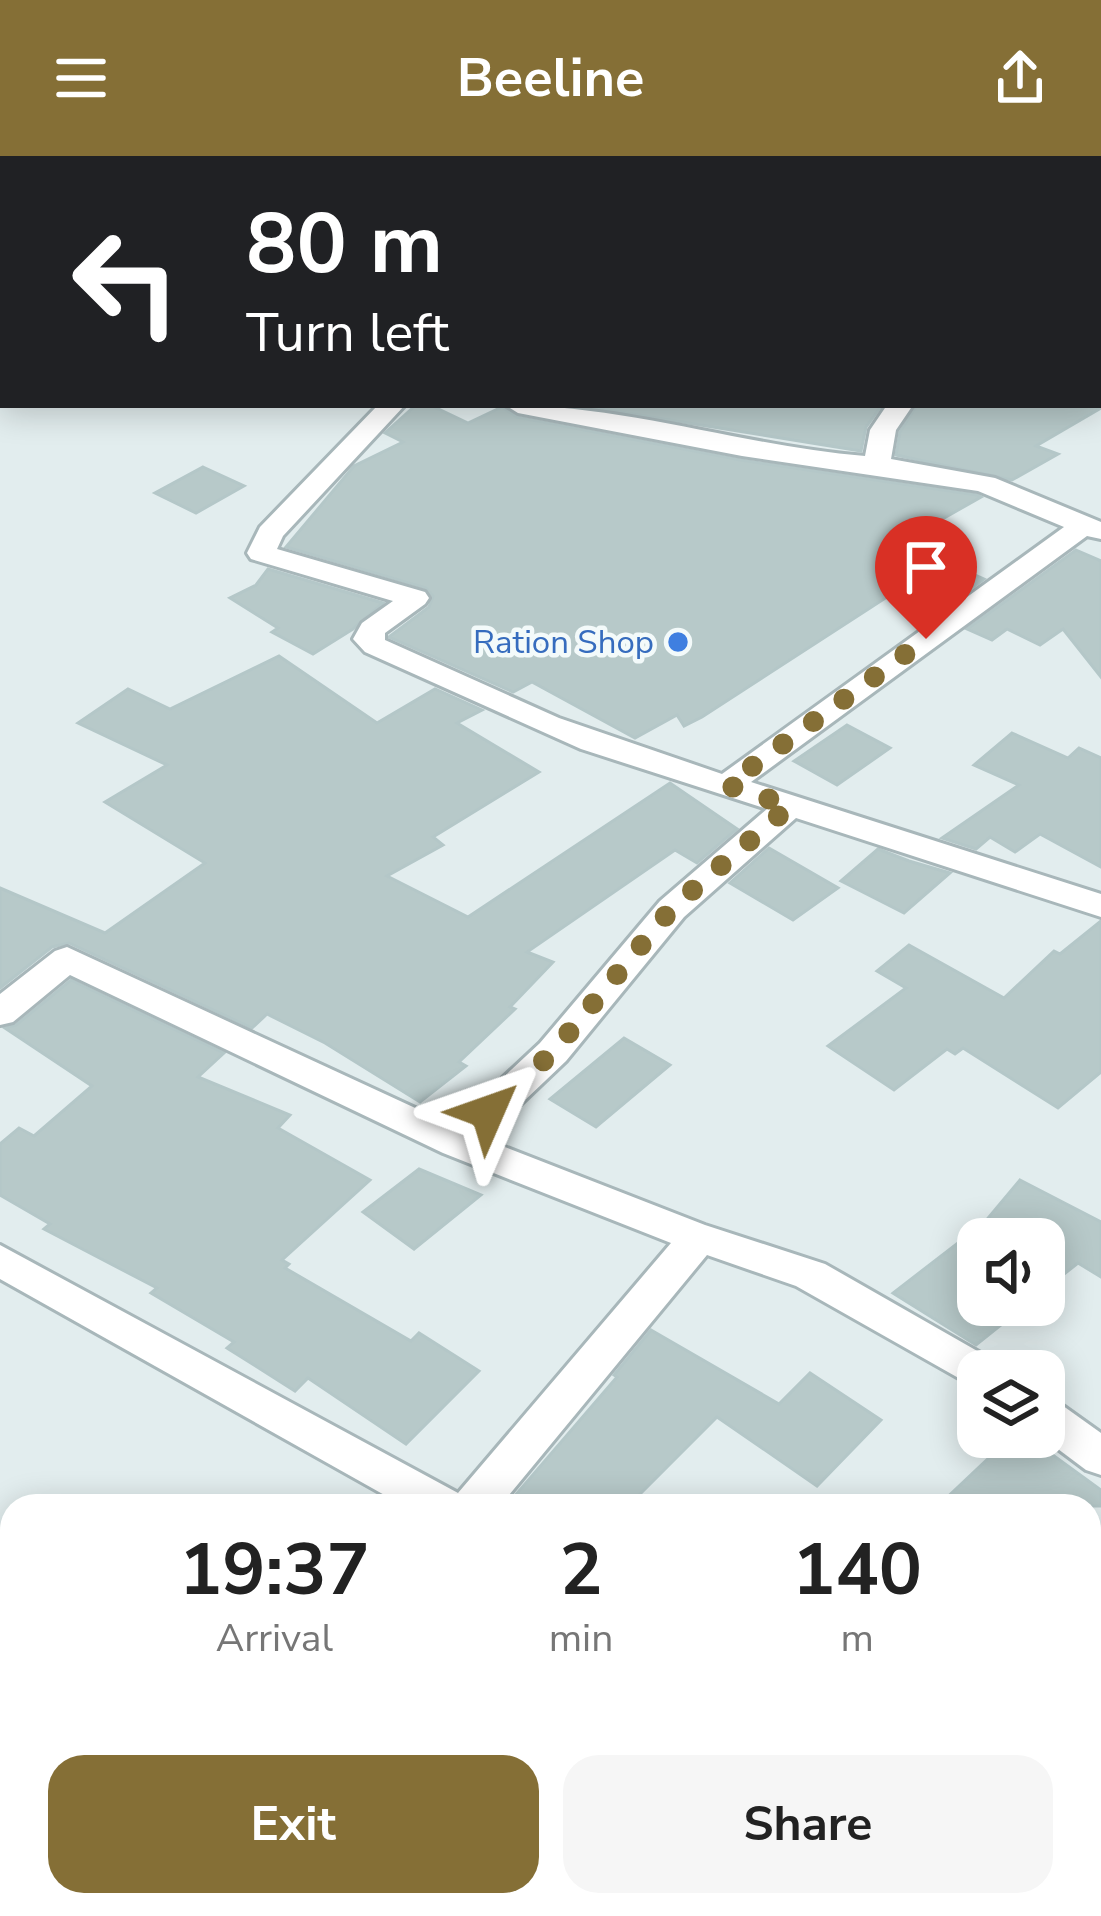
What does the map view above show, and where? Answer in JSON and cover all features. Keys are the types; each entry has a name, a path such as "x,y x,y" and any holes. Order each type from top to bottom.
{"street":[{"path":"389,408 270,533 261,553 416,598 373,629 368,639 375,646 457,686 678,772 1101,906"},
{"path":"563,408 827,462 877,465 985,484 1093,528"},
{"path":"877,465 883,430 898,408"},
{"path":"727,785 1093,528"},
{"path":"456,1142 553,1052 672,908 790,806"},
{"path":"0,1013 67,959 456,1142 698,1238 757,1250 841,1286 957,1359"},
{"path":"484,1494 698,1238"},
{"path":"0,1260 421,1494"},
{"path":"1065,1430 1101,1456"}],"building":[{"path":"413,408 436,408 468,423 504,408 517,417 741,460 977,495 981,497 902,542 984,579 935,615 890,595 702,717 684,726 677,715 635,738 532,682 513,692 389,637 429,607 433,596 426,588 286,547 354,466 403,442 385,433"},
{"path":"595,408 880,408 866,427 861,451"},
{"path":"915,408 1101,408 1036,446 1058,454 1012,480 896,455 900,432"},
{"path":"203,467 244,486 196,513 155,493"},
{"path":"1076,550 1101,561 1101,677 1063,629 1040,645 1007,629 992,640 967,629"},
{"path":"268,569 383,603 313,654 272,632 278,628 230,598 256,585"},
{"path":"279,656 377,723 435,689 482,710 457,723 539,772 433,837 443,845 387,876 468,917 670,783 737,829 697,863 675,850 527,952 553,962 510,1007 515,1009 459,1062 466,1066 420,1102 325,1043 267,1014 252,1028 69,943 52,947 0,988 0,888 105,933 205,863 105,802 167,765 78,723 128,689 170,709"},
{"path":"847,725 890,748 837,785 794,761"},
{"path":"1012,733 1068,758 1079,748 1101,758 1101,867 1040,834 1015,852 990,837 976,849 942,838 1019,785 974,765"},
{"path":"769,848 838,888 793,920 730,883"},
{"path":"878,849 950,873 904,913 841,881"},
{"path":"1101,921 1101,1072 1058,1108 963,1048 955,1054 947,1049 894,1090 828,1046 906,988 877,971 909,945 1004,998 1054,951 1060,954"},
{"path":"71,980 224,1053 198,1077 290,1115 278,1128 370,1180 282,1260 289,1264 285,1268 411,1341 419,1333 479,1371 406,1444 308,1378 295,1391 227,1348 234,1342 151,1293 157,1288 44,1229 50,1224 0,1195 0,1144 19,1128 34,1136 92,1086 5,1028 16,1025"},
{"path":"624,1038 670,1065 596,1127 550,1099"},
{"path":"419,1169 481,1195 414,1249 363,1212"},
{"path":"1020,1180 1101,1222 1101,1277 1078,1263 1065,1273 1065,1218 988,1218"},
{"path":"957,1244 957,1326 1000,1326 976,1345 893,1293"},
{"path":"651,1330 779,1404 810,1373 881,1420 817,1486 717,1417 640,1494 516,1494 617,1377 614,1375"},
{"path":"989,1458 1057,1458 1101,1494 951,1494"}],"place":[{"name":"Ration Shop","path":"678,642"}],"route":[{"path":"488,1112 553,1052 672,908 790,806 727,785 926,639"}]}
